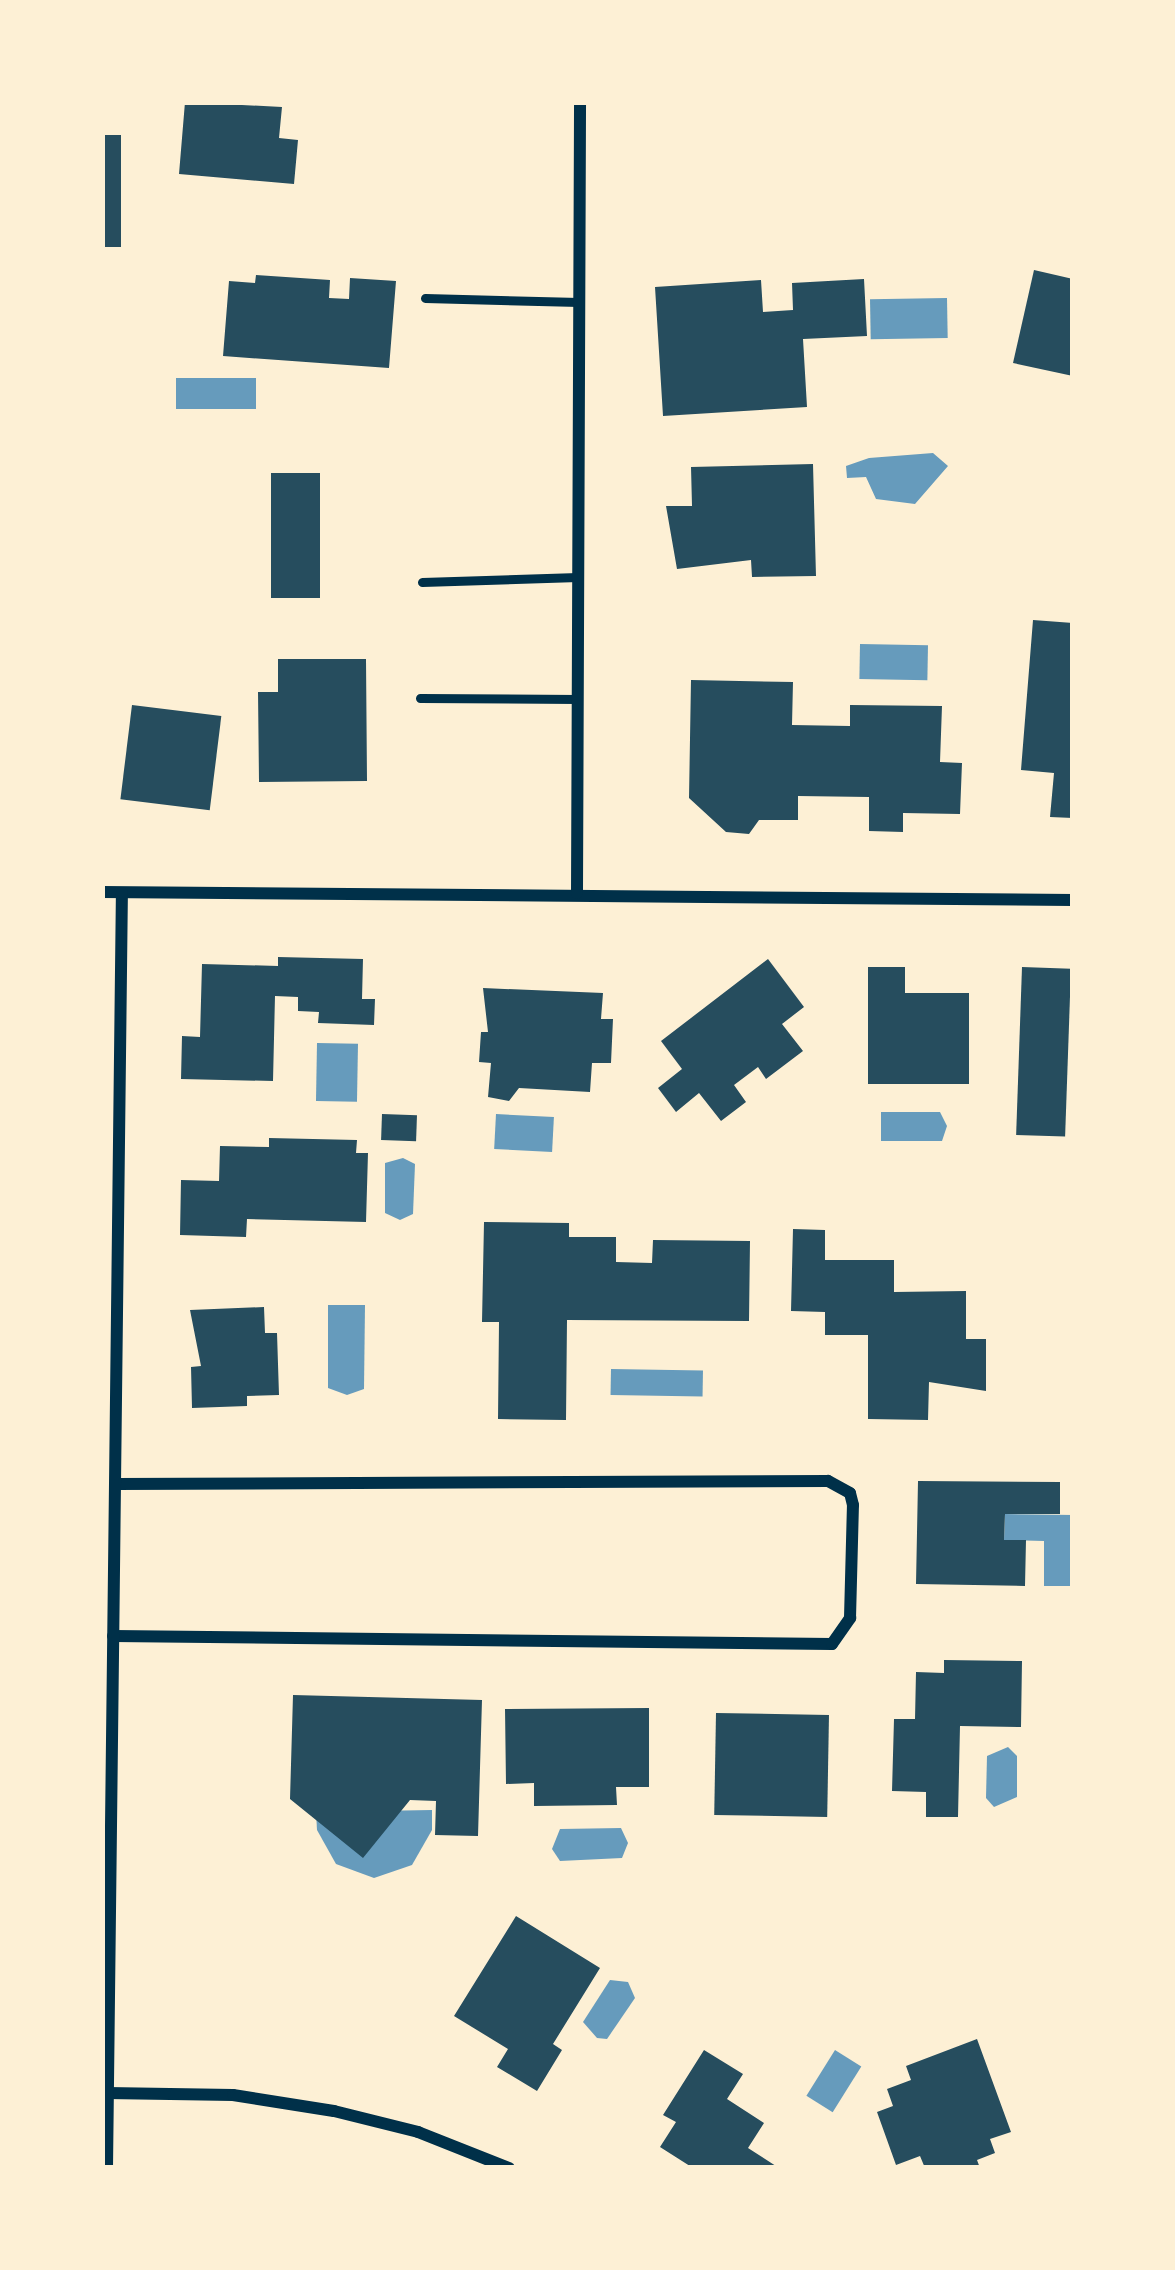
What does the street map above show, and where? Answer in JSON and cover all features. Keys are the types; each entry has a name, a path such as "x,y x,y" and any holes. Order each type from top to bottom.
{"street":[{"path":"578,893 580,102"},
{"path":"102,892 1073,900"},
{"path":"107,2168 122,892"},
{"path":"113,1636 832,1643 850,1618 853,1505 850,1493 828,1481 116,1484"},
{"path":"106,2093 233,2095 334,2111 418,2132 508,2168"}],"lane":[{"path":"425,298 579,302"},
{"path":"422,582 578,577"},
{"path":"420,698 578,699"}],"water":[{"path":"947,298 948,338 871,339 870,299"},
{"path":"176,378 256,378 256,409 176,409"},
{"path":"933,453 948,466 915,504 876,499 866,477 847,478 846,466 869,458"},
{"path":"860,644 928,645 927,680 859,679"},
{"path":"317,1043 358,1044 357,1102 316,1101"},
{"path":"881,1112 940,1112 947,1126 942,1141 881,1141"},
{"path":"496,1114 554,1117 552,1152 494,1149"},
{"path":"403,1158 415,1164 413,1214 400,1220 385,1213 385,1163"},
{"path":"328,1305 365,1305 364,1389 347,1395 328,1388"},
{"path":"611,1369 703,1371 703,1397 611,1395"},
{"path":"1005,1514 1073,1515 1073,1586 1044,1586 1044,1541 1004,1540"},
{"path":"1008,1747 1017,1756 1017,1797 994,1807 986,1798 987,1756"},
{"path":"432,1810 432,1830 412,1865 374,1878 336,1864 317,1830 316,1812"},
{"path":"621,1828 628,1843 622,1858 560,1861 552,1849 560,1829"},
{"path":"610,1980 628,1982 635,1998 607,2039 597,2038 583,2022"},
{"path":"835,2050 861,2066 833,2112 806,2096"}],"building":[{"path":"185,102 282,107 279,138 298,140 294,184 179,174"},
{"path":"102,135 121,135 121,247 102,247"},
{"path":"1034,270 1073,279 1073,376 1013,363"},
{"path":"256,275 330,280 329,298 349,299 350,278 396,281 389,368 223,356 229,281 255,283"},
{"path":"864,279 867,336 803,339 807,407 663,416 655,287 761,280 763,312 793,310 792,283"},
{"path":"813,464 816,576 752,577 751,560 677,569 666,506 692,506 691,467"},
{"path":"271,473 320,473 320,598 271,598"},
{"path":"1033,620 1073,623 1073,818 1050,817 1054,773 1021,770"},
{"path":"278,659 366,659 367,781 259,782 258,692 278,692"},
{"path":"691,680 793,682 792,725 850,726 850,705 942,706 940,762 962,763 960,814 903,813 903,832 869,831 869,797 798,796 798,820 759,820 749,834 726,832 689,798"},
{"path":"132,705 221,716 210,810 120,799"},
{"path":"278,957 363,959 362,999 375,999 374,1025 318,1023 319,1012 298,1011 298,997 275,996 273,1081 181,1079 182,1036 200,1037 202,964 278,966"},
{"path":"768,959 804,1007 782,1024 803,1051 766,1079 758,1067 734,1085 746,1102 721,1121 699,1093 676,1112 658,1088 682,1069 661,1041"},
{"path":"868,967 905,967 905,993 969,993 969,1084 868,1084"},
{"path":"1022,967 1071,969 1065,1137 1016,1135"},
{"path":"483,988 603,993 601,1019 613,1019 611,1063 592,1063 590,1092 519,1088 509,1101 488,1097 491,1063 479,1062 481,1032 488,1032"},
{"path":"382,1114 417,1115 416,1141 381,1140"},
{"path":"269,1138 357,1140 356,1153 368,1153 366,1222 247,1219 246,1237 180,1235 181,1180 219,1181 220,1146 269,1147"},
{"path":"484,1222 569,1223 569,1237 616,1237 616,1262 652,1263 653,1240 750,1241 749,1321 567,1320 566,1420 498,1419 499,1322 482,1322"},
{"path":"793,1229 825,1230 825,1260 894,1260 894,1292 966,1291 966,1339 986,1339 986,1391 929,1382 928,1420 868,1419 868,1335 825,1335 825,1312 791,1311"},
{"path":"264,1307 265,1333 277,1333 279,1395 247,1396 247,1406 192,1408 191,1367 201,1366 190,1310"},
{"path":"918,1481 1060,1482 1060,1514 1005,1514 1004,1540 1026,1540 1025,1586 916,1584"},
{"path":"944,1660 1022,1661 1021,1727 960,1726 958,1817 926,1817 926,1792 892,1791 894,1719 915,1719 916,1672 944,1673"},
{"path":"293,1695 482,1700 478,1836 435,1835 436,1801 410,1800 363,1858 290,1799"},
{"path":"649,1708 649,1787 616,1787 617,1805 534,1806 534,1783 506,1784 505,1709"},
{"path":"716,1713 829,1715 827,1817 714,1815"},
{"path":"516,1916 600,1968 553,2044 562,2050 537,2091 497,2067 508,2049 454,2016"},
{"path":"977,2039 1011,2132 990,2139 995,2153 977,2160 980,2168 925,2168 920,2156 896,2165 877,2112 893,2106 887,2089 911,2080 906,2066"},
{"path":"704,2050 743,2074 727,2099 764,2123 748,2148 779,2168 693,2168 660,2147 676,2122 663,2115"}]}
